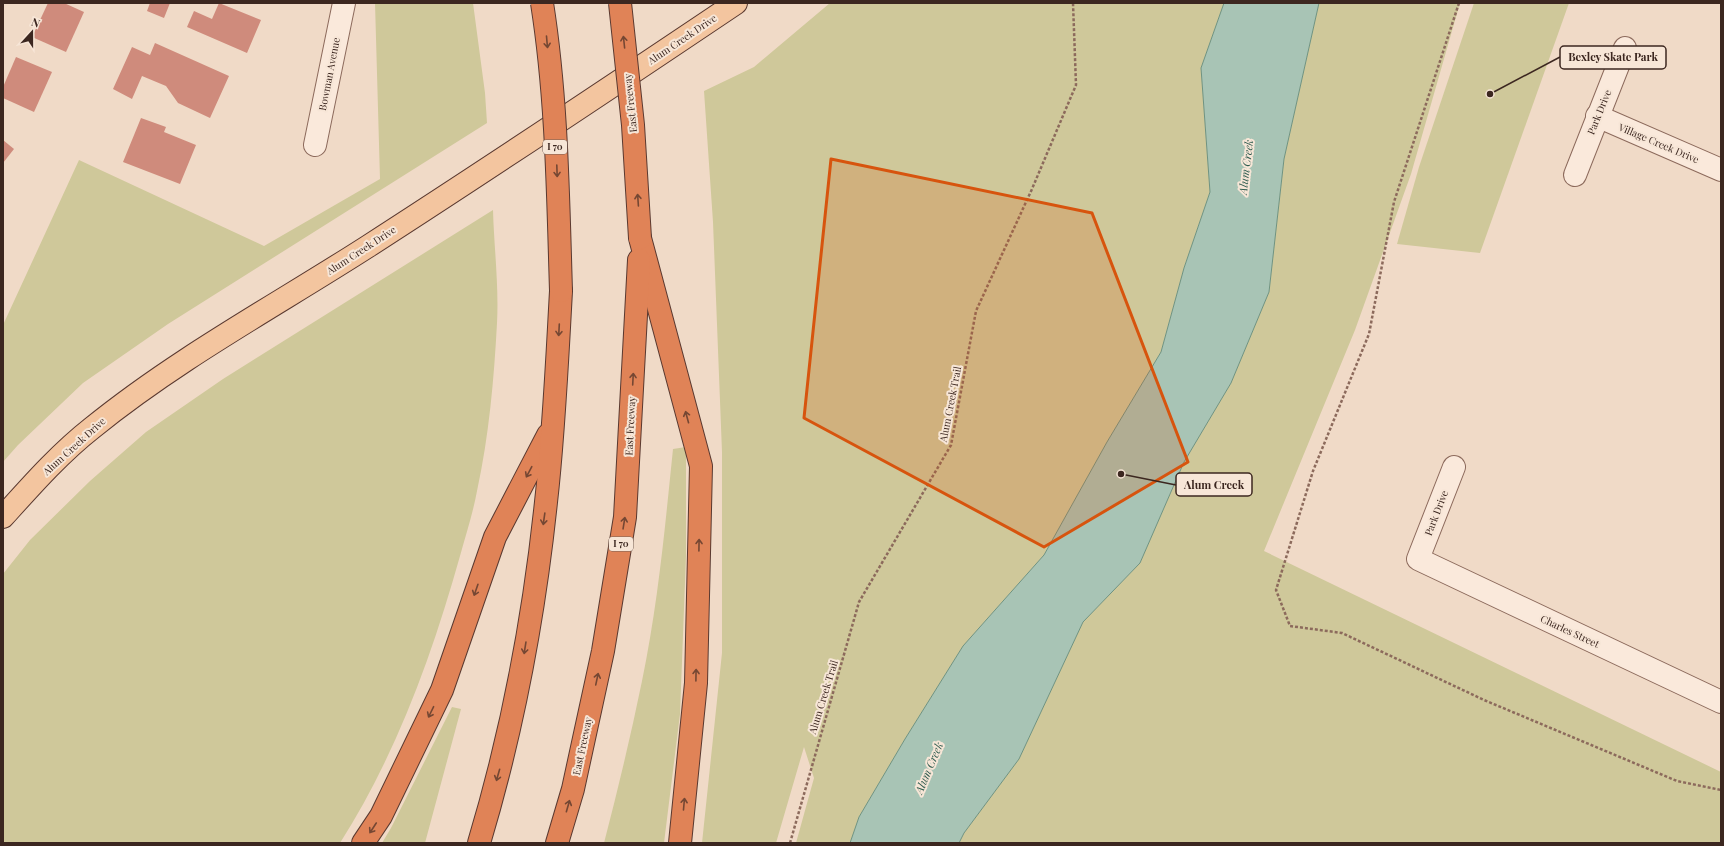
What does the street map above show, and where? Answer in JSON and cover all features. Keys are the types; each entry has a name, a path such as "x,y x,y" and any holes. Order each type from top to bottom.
{"highway":[{"name":"I 70","path":"479,843 500,767 522,666 546,504 553,425 561,291 556,163 551,91 542,3"},
{"name":"East Freeway","path":"557,843 573,789 603,651 625,516 640,238 633,125 620,3"},
{"path":"640,238 700,466 696,683 680,843"},
{"path":"363,843 381,816 442,690 495,537 553,425"}],"main road":[{"name":"Alum Creek Drive","path":"3,517 39,477 91,429 153,382 380,238 588,103 736,3"}],"street":[{"name":"Bowman Avenue","path":"315,145 344,3"},
{"name":"Park Drive","path":"1574,175 1625,48"},
{"name":"Village Creek Drive","path":"1597,116 1721,170"},
{"name":"Park Drive","path":"1418,559 1454,467"},
{"name":"Charles Street","path":"1418,559 1721,702"}],"path":[{"name":"Alum Creek Trail","path":"790,843 859,602 951,445 976,311 1076,85 1073,3"}],"highlighted area":[{"path":"831,159 1092,213 1188,462 1044,547 804,418"}],"shaded area":[{"path":"375,3 473,3 485,93 487,123 168,324 83,383 18,445 3,462 3,325 79,160 264,246 380,179"},
{"path":"830,3 1224,3 1201,68 1210,192 1184,268 1161,352 1107,442 1044,555 963,646 905,739 859,817 850,843 796,843 814,778 804,747 776,843 702,843 722,653 722,452 713,222 704,91 754,67"},
{"path":"1319,3 1460,3 1411,174 1355,330 1264,551 1721,772 1721,843 959,843 964,833 1019,759 1083,622 1140,563 1184,462 1231,383 1269,292 1284,159"},
{"path":"1474,3 1569,3 1480,253 1397,244 1419,167"},
{"path":"493,210 497,295 496,344 488,428 474,507 437,631 410,704 378,775 360,810 340,843 3,843 3,574 30,540 90,481 146,432 223,379"},
{"path":"686,447 686,556 680,714 664,843 604,843 629,742 648,652 660,565 673,449"},
{"path":"452,707 461,709 425,843 382,843 391,828"}],"water":[{"path":"1224,3 1319,3 1284,159 1269,292 1231,383 1184,462 1140,563 1083,622 1019,759 964,833 959,843 850,843 859,817 905,739 963,646 1044,555 1107,442 1161,352 1184,268 1210,192 1201,68"}],"building":[{"path":"48,3 64,3 84,12 66,52 32,37"},
{"path":"150,3 170,3 164,18 147,11"},
{"path":"219,3 261,20 247,53 187,27 194,11 212,19"},
{"path":"155,43 229,76 210,118 178,103 166,86 142,76 132,99 113,89 132,47 150,55"},
{"path":"16,57 52,72 34,112 3,98 3,87"},
{"path":"141,118 166,127 164,132 196,145 180,184 123,162"},
{"path":"3,140 14,149 3,163"}],"place":[{"name":"Bexley Skate Park","path":"1490,94"},
{"name":"Alum Creek","path":"1121,474"}]}
